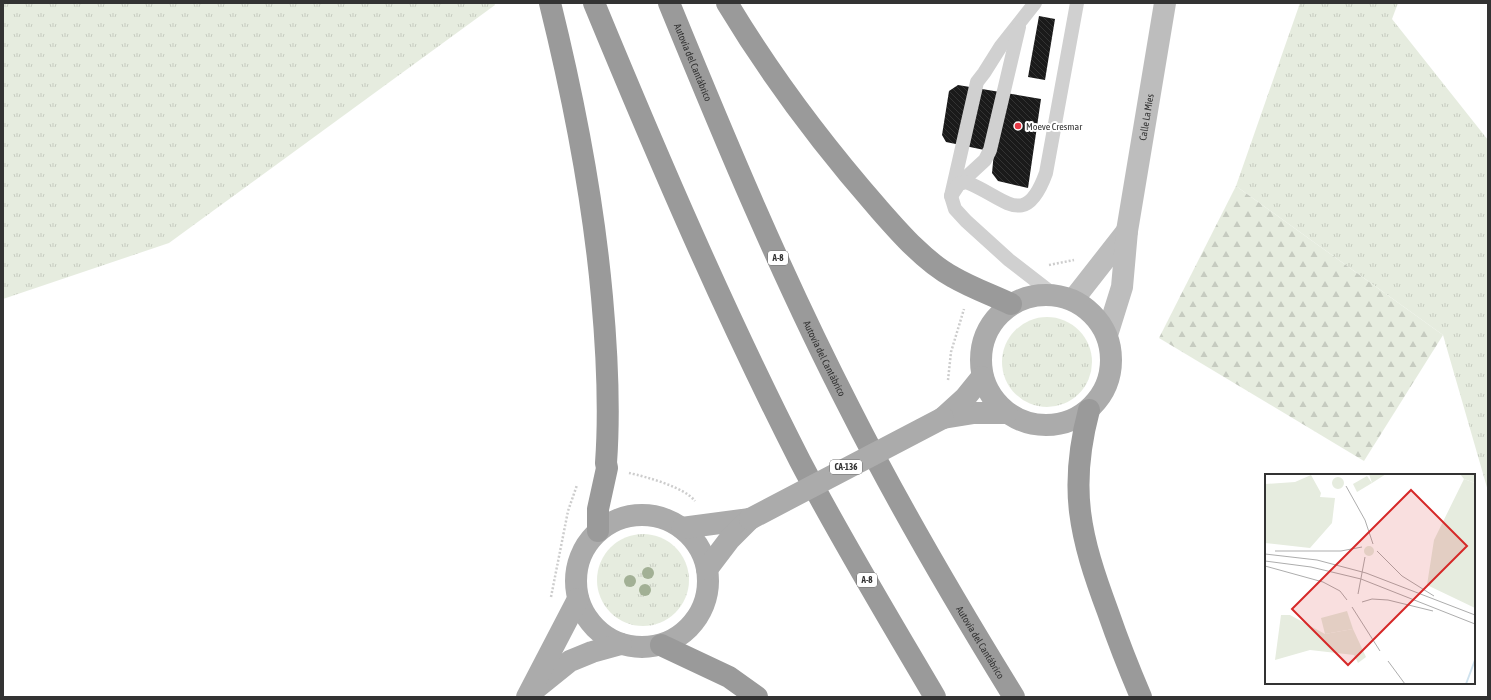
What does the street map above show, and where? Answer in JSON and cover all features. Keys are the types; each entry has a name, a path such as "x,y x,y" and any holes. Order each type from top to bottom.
{"highway":[{"path":"550,3 570,85 582,146 593,216 603,302 607,359 608,431 606,463 608,468 598,509 598,531"},
{"name":"A-8","path":"594,3 670,182 761,382 804,468 887,616 935,697"},
{"name":"Autovía del Cantábrico","path":"669,3 788,281 849,408 944,582 1014,697"},
{"path":"727,3 762,59 807,120 860,188 910,243 952,277 1011,304"},
{"path":"1089,410 1079,462 1078,492 1082,531 1092,569 1128,667 1141,697"},
{"path":"661,645 729,677 757,697"}],"main road":[{"path":"944,418 974,413 1007,414 1027,423 1049,426 1071,421 1089,410 1103,394 1110,375 1112,355 1107,335 1093,314 1063,297 1031,296 1011,304 995,318 985,336 980,356 982,377 992,397 1007,414"},
{"path":"944,418 965,398 982,377"},
{"name":"CA-136","path":"750,519 944,418"},
{"path":"648,514 666,519 682,528 697,543 703,553 707,569 709,588 704,607 693,624 679,636 661,645 641,648 621,644 602,634 587,619 578,599 575,580 578,562 586,545 598,531 613,521 630,515 648,514"},
{"path":"682,528 750,519"},
{"path":"707,569 729,540 750,519"},
{"path":"527,696 578,599"},
{"path":"527,696 570,661 592,652 621,644"}],"street":[{"name":"Calle La Mies","path":"1107,335 1122,287 1127,231 1165,3"},
{"name":"Calle La Mies","path":"1063,297 1127,231"}],"lane":[{"path":"1035,3 1001,46 977,82 951,196 955,209 1009,260 1063,297"},
{"path":"959,184 966,182 1005,203 1018,206 1031,202 1039,191 1046,173 1077,3"},
{"path":"951,196 959,184 985,160 990,150 1020,23"}],"path":[{"path":"1048,266 1063,264 1075,259"},
{"path":"948,382 951,352 965,305"}],"green space":[{"path":"3,3 494,3 495,5 169,243 3,299"},
{"path":"1300,3 1398,3 1392,19 1488,140 1488,491 1443,335 1236,186"},
{"path":"1236,186 1443,335 1364,461 1159,338"},
{"path":"1047,317 1064,321 1079,330 1088,345 1092,362 1088,379 1079,394 1064,403 1047,407 1030,403 1015,394 1006,379 1002,362 1006,345 1015,330 1030,321"},
{"path":"643,534 661,537 676,547 686,562 689,580 686,598 676,613 661,623 643,626 625,623 610,613 600,598 597,580 600,562 610,547 625,537"}],"building":[{"path":"1039,16 1055,19 1045,80 1028,77"},
{"path":"958,85 1041,99 1028,188 998,181 992,173 994,152 946,142 942,135 949,91"}],"place":[{"name":"Moeve Cresmar","path":"1018,126"}]}
